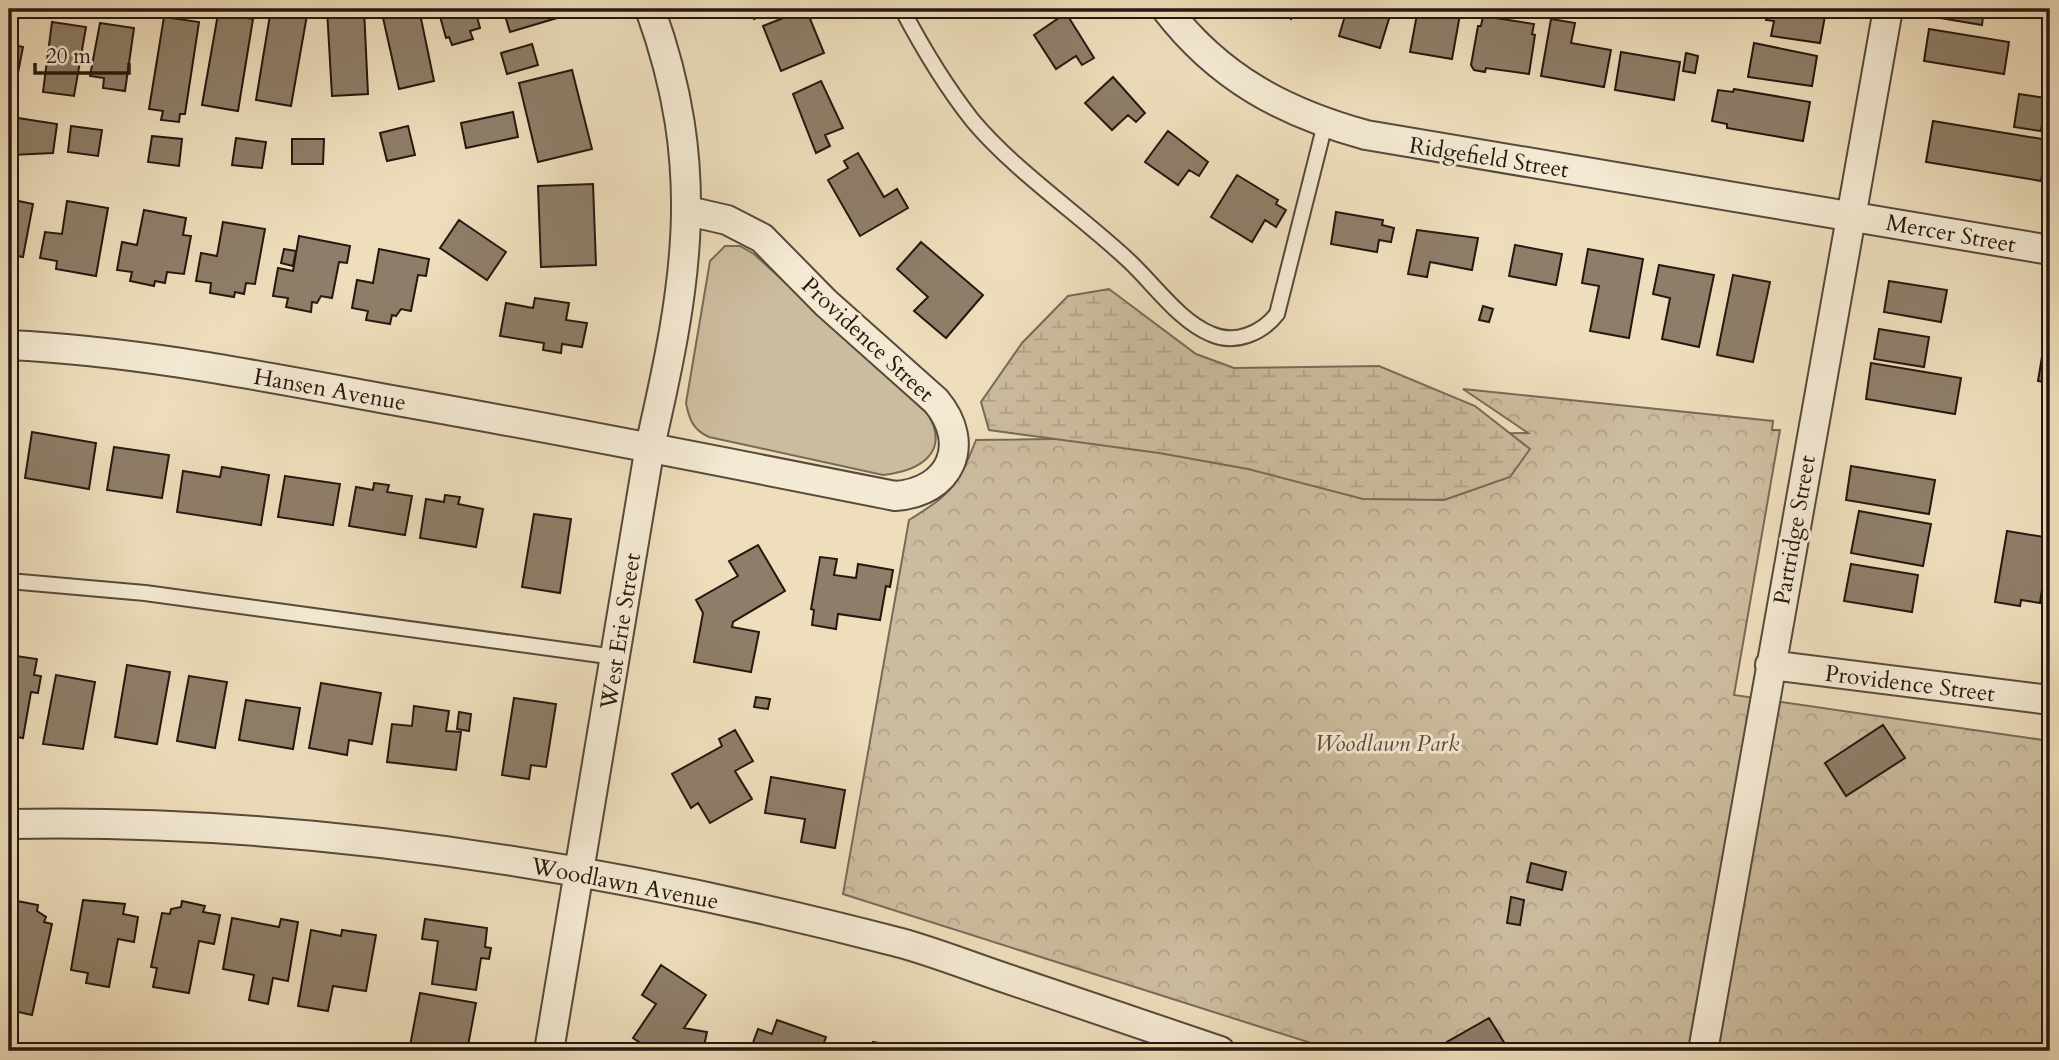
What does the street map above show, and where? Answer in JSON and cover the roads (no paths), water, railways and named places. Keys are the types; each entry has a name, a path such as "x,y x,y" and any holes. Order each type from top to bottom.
{"street":[{"name":"West Erie Street","path":"549,1051 650,446 671,353 686,255 688,212 681,124 674,81 650,9"},
{"name":"Ridgefield Street","path":"1166,9 1189,36 1246,86 1300,115 1325,124 1405,144 1851,215"},
{"name":"Partridge Street","path":"1703,1051 1888,9"},
{"name":"Providence Street","path":"650,446 895,496 914,493 933,484 945,472 953,455 950,421 936,401 826,303 772,248 737,224 688,212"},
{"name":"Mercer Street","path":"1851,215 2050,250"},
{"name":"Hansen Avenue","path":"9,345 68,349 218,369 650,446"},
{"name":"Providence Street","path":"1770,665 2050,700"},
{"name":"Woodlawn Avenue","path":"9,824 98,823 217,829 431,851 580,871 904,944 1220,1051"}],"lane":[{"path":"902,9 931,60 979,127 1076,216 1118,250 1188,318 1212,335 1244,337 1261,330 1278,314 1325,124"},
{"path":"9,580 145,593 615,657"}],"park label":[{"name":"Woodlawn Park","path":"1387,743"}]}
